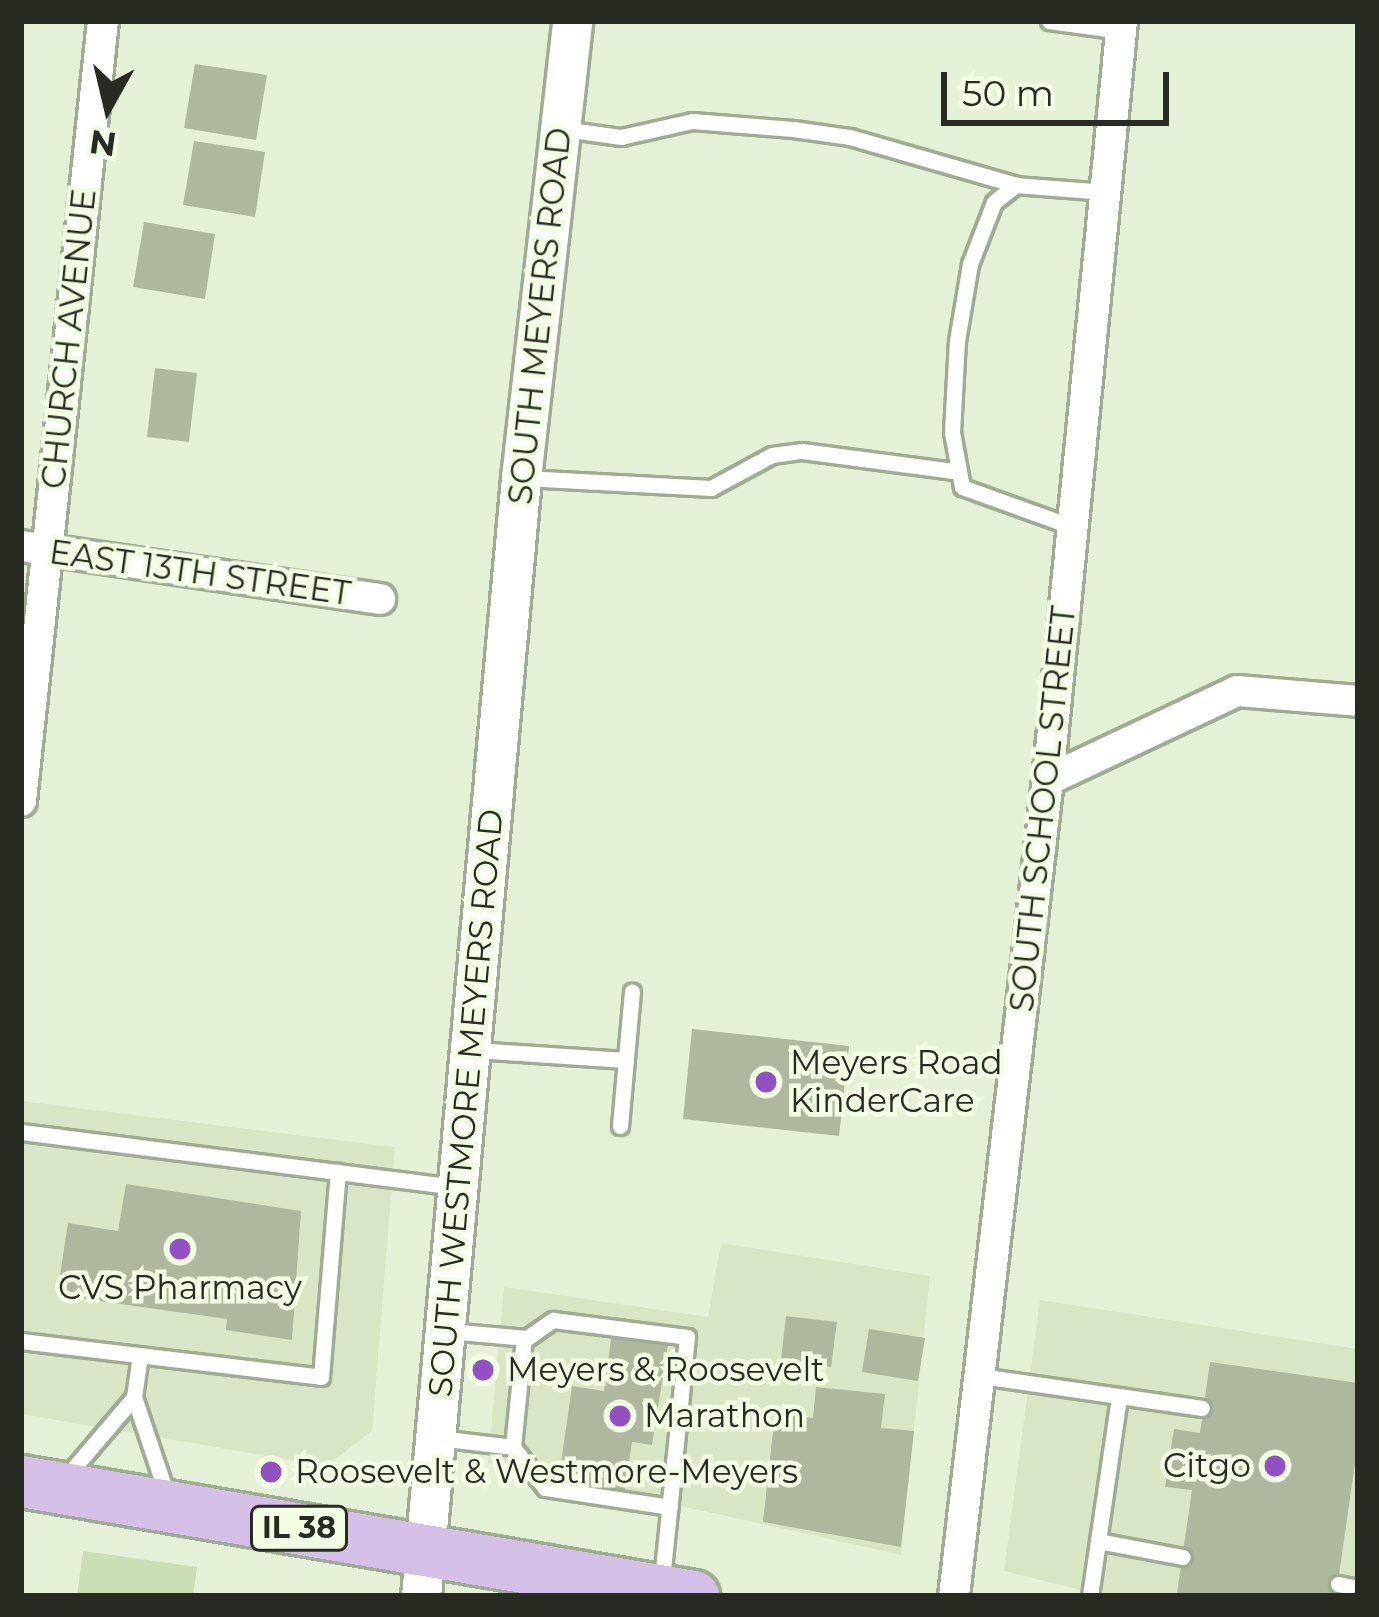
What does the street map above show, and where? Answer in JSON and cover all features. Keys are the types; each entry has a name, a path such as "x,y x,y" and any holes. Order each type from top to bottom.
{"main road":[{"name":"IL 38","path":"39,1484 172,1507 424,1572 677,1593"}],"street":[{"name":"CHURCH AVENUE","path":"21,801 33,548 103,21"},
{"name":"SOUTH MEYERS ROAD","path":"513,610 520,478 572,21"},
{"name":"SOUTH SCHOOL STREET","path":"954,1596 1048,780 1122,26"},
{"name":"EAST 13TH STREET","path":"33,548 380,599"},
{"name":"SOUTH WESTMORE MEYERS ROAD","path":"424,1572 513,610"},
{"path":"1048,780 1237,691 1358,701"}],"lane":[{"path":"1048,21 1122,26"},
{"path":"560,129 621,137 692,121 793,129 850,137 1016,185 1106,192"},
{"path":"955,471 957,341 970,264 994,202 1016,185"},
{"path":"520,478 711,488 772,455 802,451 955,471 983,500 1073,527"},
{"path":"620,1126 632,992"},
{"path":"469,1049 626,1060"},
{"path":"21,1132 457,1187"},
{"path":"21,1341 321,1377 338,1172"},
{"path":"445,1331 524,1338 553,1320 687,1337 670,1507 677,1593"},
{"path":"524,1338 513,1447 545,1488 670,1507"},
{"path":"140,1355 134,1397 172,1507"},
{"path":"980,1376 1202,1408"},
{"path":"1090,1596 1118,1396"},
{"path":"39,1484 134,1397"},
{"path":"436,1438 513,1447"},
{"path":"1098,1541 1183,1557"},
{"path":"1338,1584 1358,1588"}],"shaded area":[{"path":"21,1101 395,1147 372,1431 326,1466 21,1414"},
{"path":"721,1243 930,1276 901,1555 488,1463 504,1287 708,1317"},
{"path":"1040,1300 1358,1349 1358,1596 1105,1596 1004,1571"},
{"path":"83,1551 197,1567 193,1596 77,1596"}],"building":[{"path":"195,64 267,75 256,140 184,128"},
{"path":"194,141 265,152 255,217 183,205"},
{"path":"144,222 215,234 205,299 133,287"},
{"path":"155,368 197,373 189,442 147,437"},
{"name":"Meyers Road KinderCare","path":"692,1029 849,1046 839,1136 683,1119"},
{"name":"CVS Pharmacy","path":"126,1184 301,1211 292,1340 226,1330 227,1319 57,1295 68,1223 118,1231"},
{"path":"786,1316 837,1322 831,1367 781,1360"},
{"name":"Marathon","path":"614,1317 671,1326 652,1445 632,1442 624,1496 558,1485 572,1386 604,1391"},
{"path":"869,1329 925,1338 918,1381 862,1372"},
{"name":"Citgo","path":"1210,1362 1358,1383 1358,1442 1336,1596 1177,1593 1192,1490 1165,1487 1174,1429 1200,1433"},
{"path":"816,1387 885,1394 881,1428 914,1431 901,1547 763,1522 775,1414 813,1418"}],"place":[{"name":"Meyers Road KinderCare","path":"766,1082"},
{"name":"CVS Pharmacy","path":"180,1249"},
{"name":"Meyers & Roosevelt","path":"483,1370"},
{"name":"Marathon","path":"620,1416"},
{"name":"Citgo","path":"1275,1466"},
{"name":"Roosevelt & Westmore-Meyers","path":"271,1472"}]}
